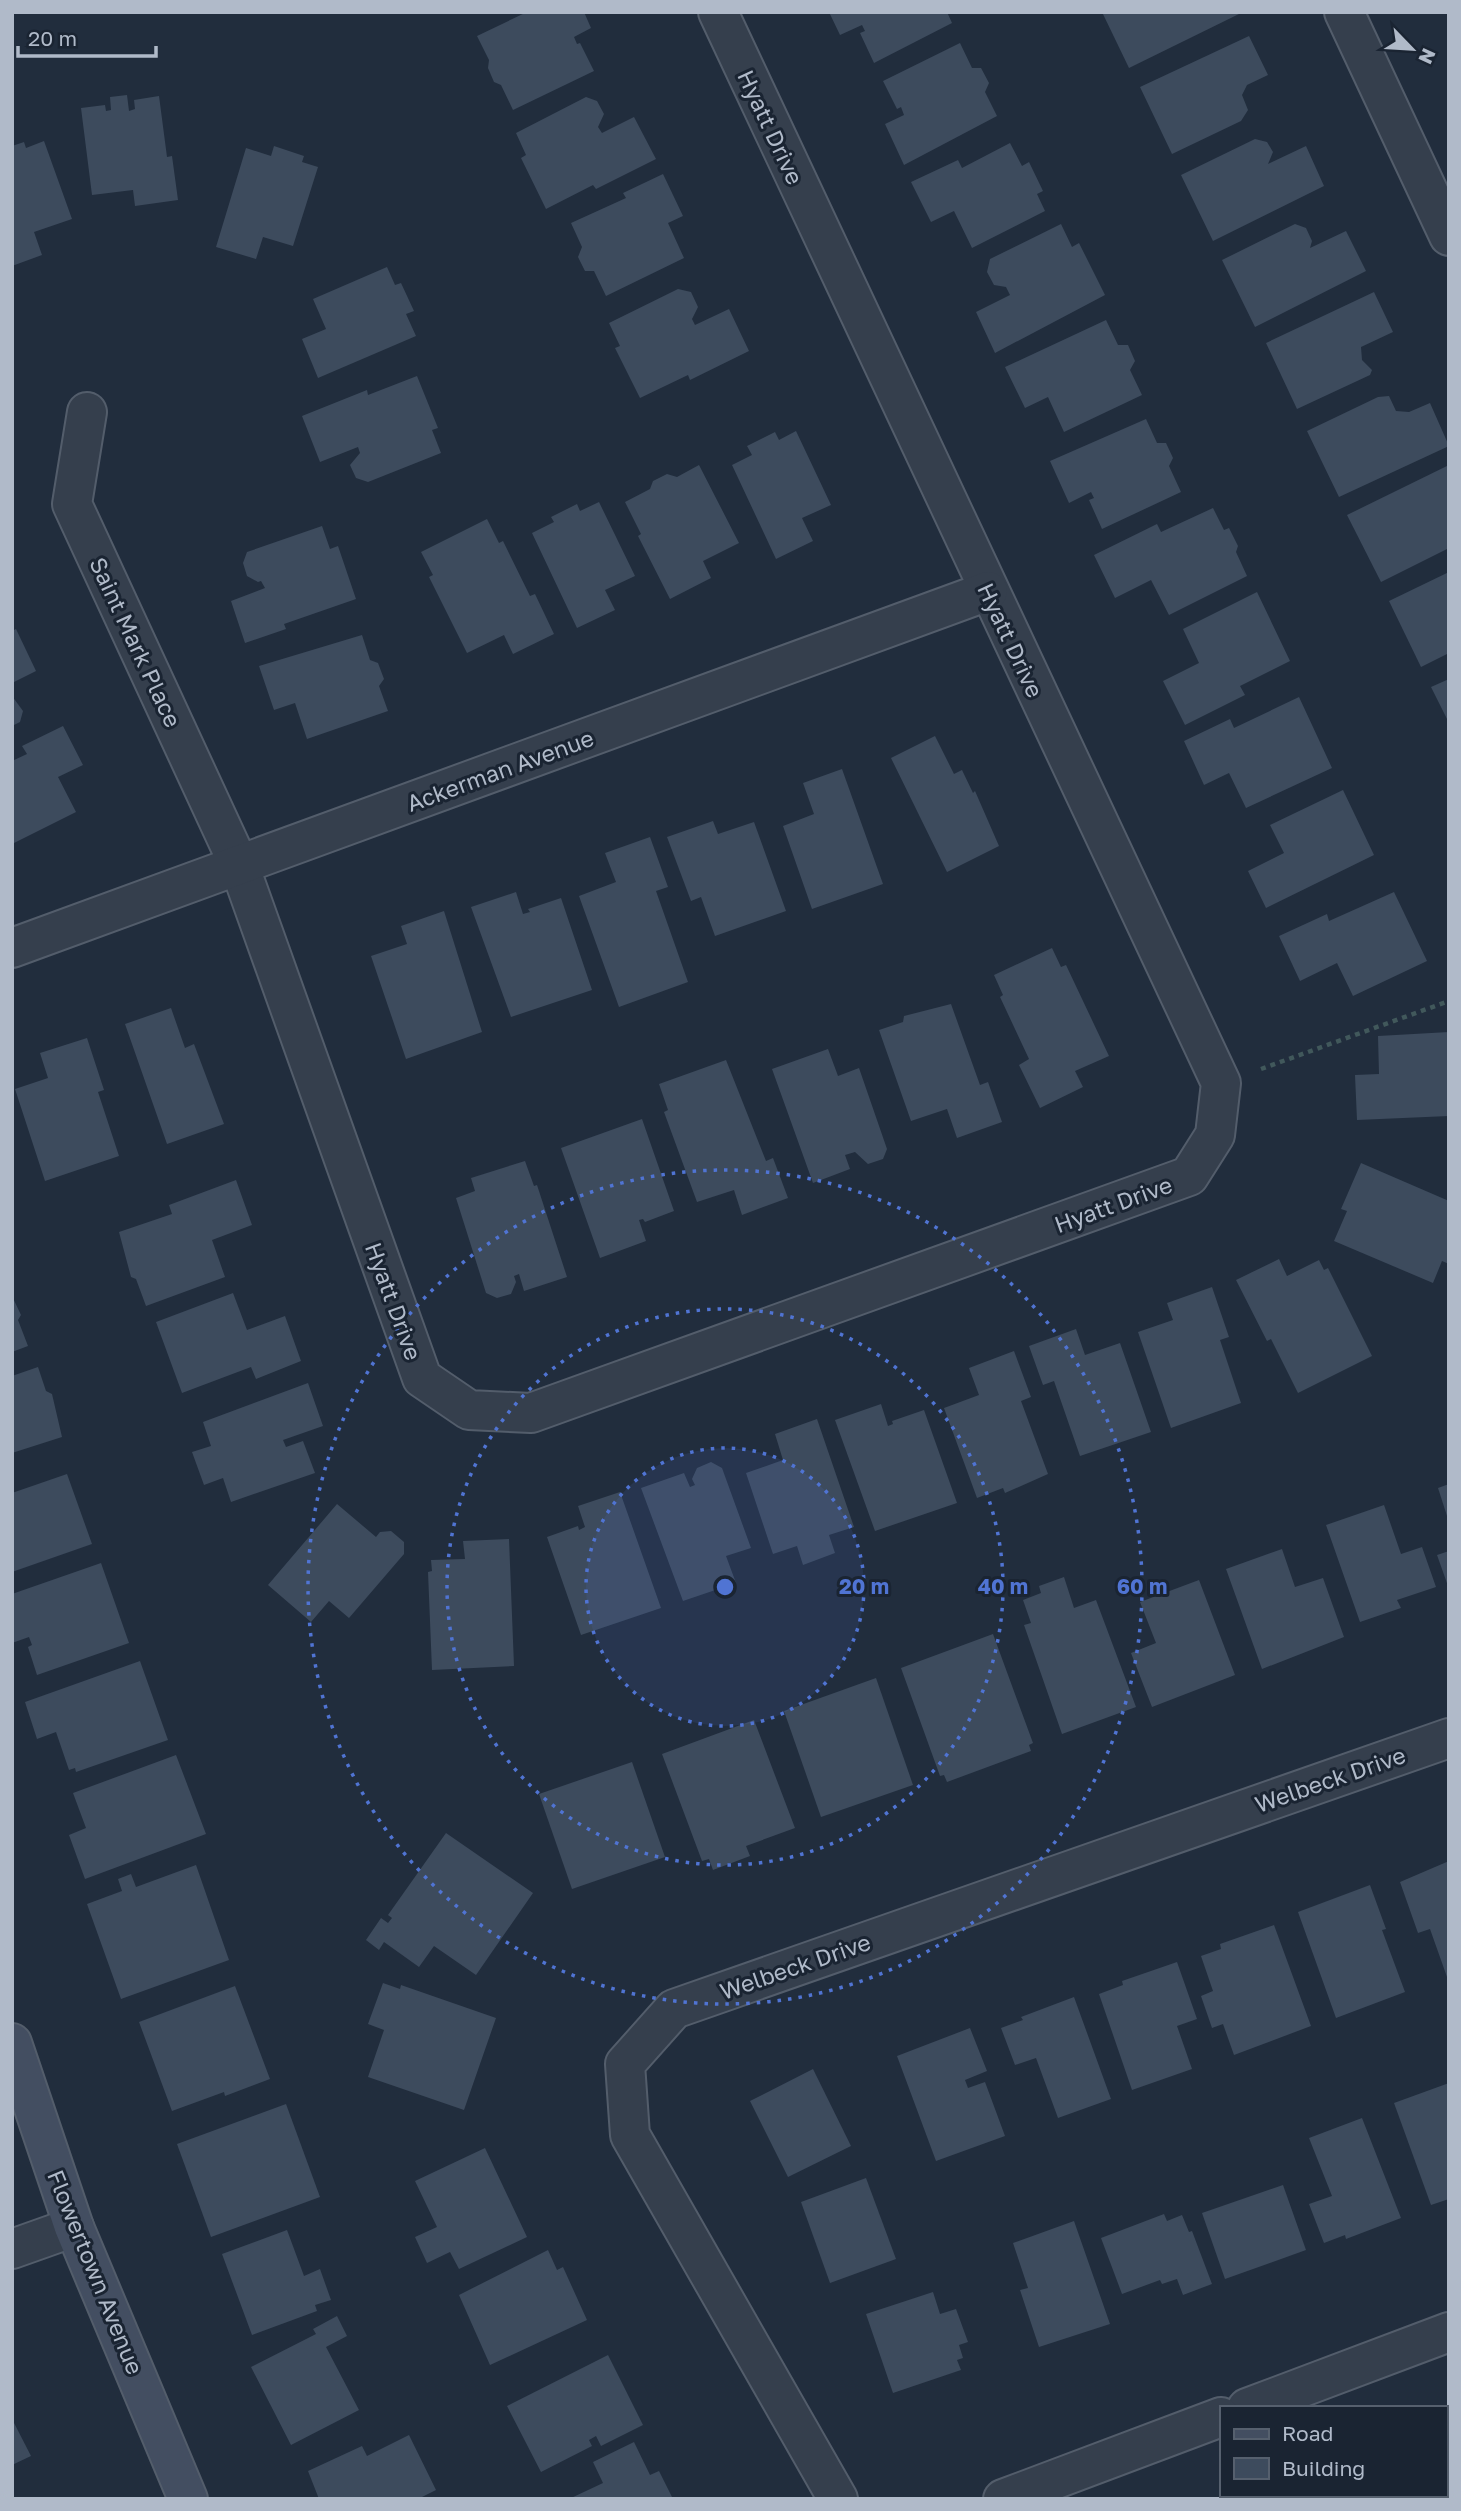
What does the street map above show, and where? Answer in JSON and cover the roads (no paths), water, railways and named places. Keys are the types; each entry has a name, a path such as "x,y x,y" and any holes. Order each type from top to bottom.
{"street":[{"name":"Hyatt Drive","path":"239,865 422,1378 469,1410 531,1413 1189,1176 1215,1135 1221,1083 988,592 718,12"},
{"path":"1344,12 1449,236"},
{"name":"Saint Mark Place","path":"87,412 72,504 239,865"},
{"name":"Ackerman Avenue","path":"12,948 988,592"},
{"name":"Welbeck Drive","path":"838,2499 629,2134 625,2064 674,2009 1449,1738"},
{"name":"Flowertown Avenue","path":"12,2043 74,2227 188,2499"},
{"path":"12,2249 74,2227"},
{"path":"1252,2406 1449,2333"},
{"path":"1003,2499 1220,2417"}]}
